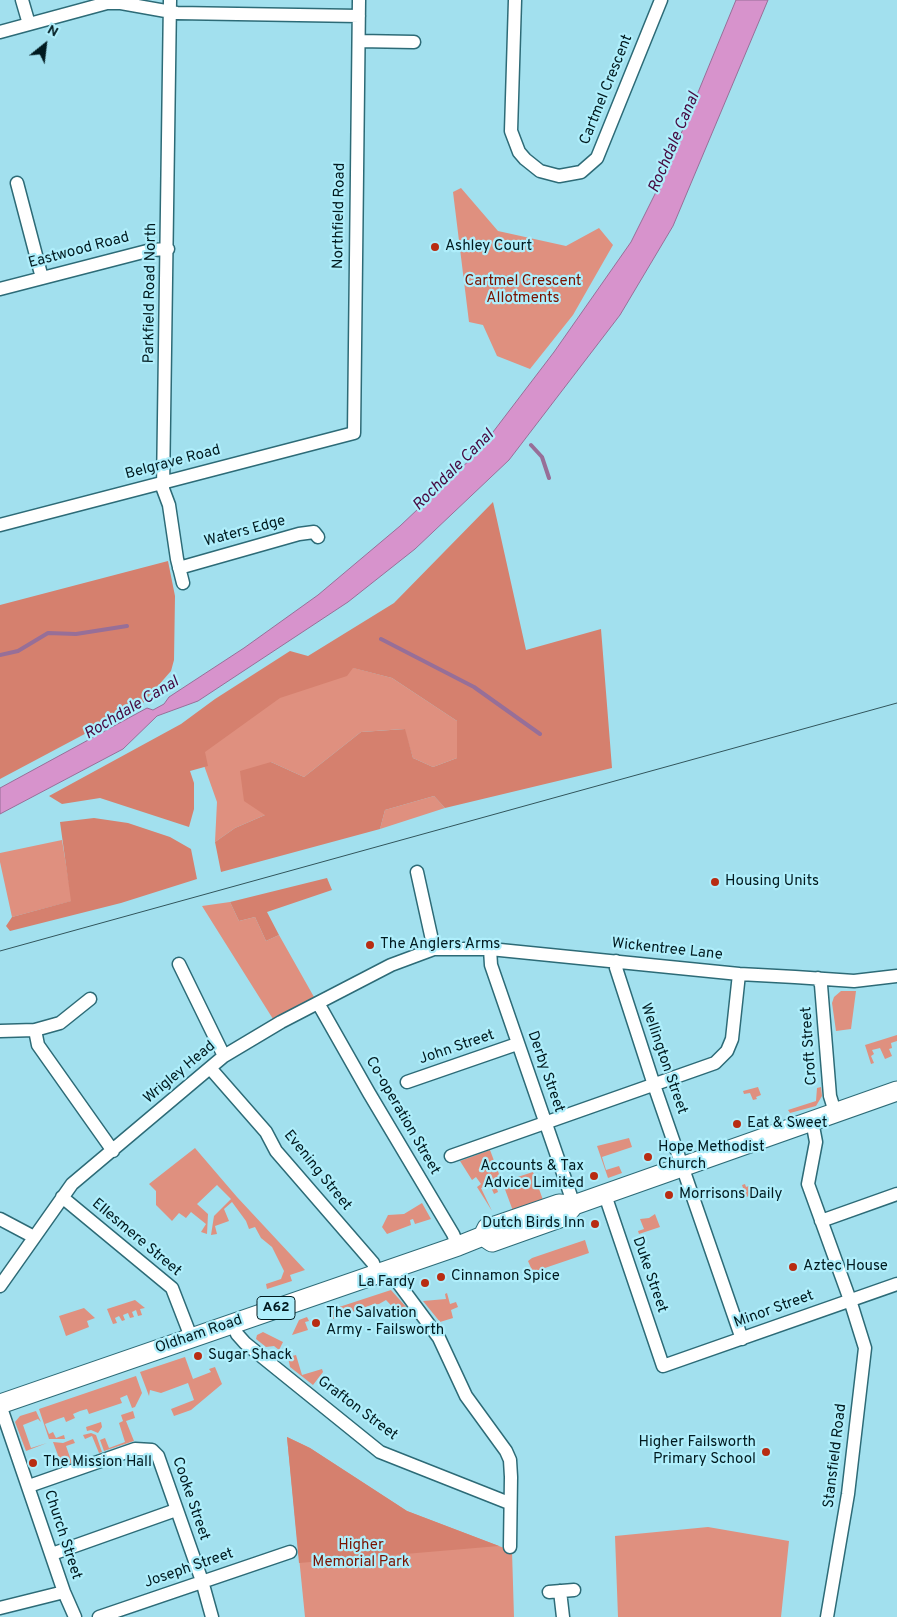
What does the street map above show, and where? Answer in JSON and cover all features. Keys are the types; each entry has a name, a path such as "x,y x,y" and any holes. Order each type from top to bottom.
{"highway":[{"name":"Oldham Road","path":"0,1405 483,1236 492,1242 565,1216 574,1205 683,1168 835,1112 897,1092"}],"street":[{"path":"22,0 29,24"},
{"name":"Northfield Road","path":"354,433 359,0"},
{"name":"Cartmel Crescent","path":"515,0 511,131 516,147 525,160 540,171 559,176 573,174 588,168 601,152 661,0"},
{"path":"0,32 106,2 359,16"},
{"name":"Parkfield Road North","path":"170,6 168,249 163,489 169,505 183,583"},
{"path":"358,41 414,42"},
{"path":"17,183 42,278"},
{"name":"Eastwood Road","path":"0,289 151,250 168,249"},
{"name":"Belgrave Road","path":"0,525 354,433"},
{"name":"Waters Edge","path":"179,568 299,534 314,532 318,537"},
{"path":"417,872 434,949"},
{"name":"Wickentree Lane","path":"434,949 490,949 739,974 854,980 897,976"},
{"name":"Wrigley Head","path":"0,1286 72,1184 224,1056 318,1003 391,966 434,949"},
{"name":"Derby Street","path":"490,949 491,965 574,1205"},
{"name":"Wellington Street","path":"616,961 616,968 654,1085 742,1339"},
{"path":"179,964 224,1056"},
{"path":"451,1156 715,1063 722,1058 732,1040 739,974"},
{"name":"Croft Street","path":"818,978 821,986 830,1096 835,1112"},
{"path":"0,1031 35,1030 60,1023 90,999"},
{"name":"Co-operation Street","path":"318,1003 368,1093 453,1234 458,1246"},
{"path":"35,1030 38,1046 113,1151"},
{"name":"John Street","path":"407,1082 517,1044"},
{"name":"Evening Street","path":"210,1068 266,1132 276,1152 370,1260 396,1280 439,1338 466,1396 506,1451 510,1460 510,1547"},
{"name":"Stansfield Road","path":"812,1121 816,1142 808,1184 864,1343 863,1368 848,1494 827,1617"},
{"path":"821,1222 897,1194"},
{"name":"Duke Street","path":"605,1195 662,1366"},
{"name":"Ellesmere Street","path":"62,1197 164,1282 175,1294 191,1337"},
{"path":"0,1219 34,1236"},
{"name":"Minor Street","path":"662,1366 897,1284"},
{"name":"Grafton Street","path":"232,1323 237,1334 245,1343 380,1452 509,1503"},
{"name":"Church Street","path":"0,1405 64,1592 75,1617"},
{"name":"Cooke Street","path":"29,1486 135,1449 152,1450 158,1456 202,1581 212,1617"},
{"path":"52,1554 176,1510"},
{"name":"Joseph Street","path":"99,1617 290,1552"},
{"path":"563,1617 554,1592 574,1590"},
{"path":"0,1608 64,1592"}],"green space":[{"name":"Cartmel Crescent Allotments","path":"461,188 498,231 566,246 599,228 613,245 573,315 530,369 497,356 483,325 469,322 453,192"},
{"path":"493,502 526,650 601,629 612,768 445,808 434,796 385,810 380,829 221,872 215,842 235,828 265,815 244,801 240,771 271,762 304,777 361,732 405,729 413,758 433,767 457,758 457,721 392,678 353,668 347,676 280,698 205,752 208,766 190,771 194,783 194,809 189,827 100,798 62,804 49,796 181,724 215,699 290,651 308,656 394,603"},
{"path":"168,561 175,596 174,660 171,671 143,703 0,779 0,605"},
{"path":"308,656 392,678 457,721 457,758 433,767 413,758 404,729 361,732 304,777 271,762 265,815 235,828 215,842 217,802 196,743"},
{"path":"434,796 445,808 380,829 385,810"},
{"path":"94,818 128,823 170,837 191,849 197,879 121,903 10,931 6,926 12,917 71,901 60,822"},
{"path":"62,840 72,901 12,917 0,862 0,853"},
{"path":"327,878 332,890 267,912 279,935 266,941 255,917 239,921 230,902"},
{"path":"230,902 239,921 255,917 266,941 279,935 314,997 273,1019 202,906"},
{"path":"841,991 856,991 851,1029 836,1031 832,1003 834,997"},
{"path":"897,1035 897,1041 891,1043 892,1048 889,1049 892,1056 885,1059 880,1048 872,1050 874,1054 871,1056 874,1063 871,1064 865,1045"},
{"path":"758,1087 761,1095 756,1097 757,1099 753,1100 750,1093 744,1094 743,1091"},
{"path":"821,1087 822,1096 816,1106 790,1113 788,1110 816,1101 817,1088"},
{"path":"629,1138 632,1147 602,1157 606,1170 619,1166 622,1173 608,1178 597,1146"},
{"path":"195,1148 237,1197 305,1270 290,1275 292,1281 267,1289 266,1284 281,1279 284,1271 272,1247 261,1238 255,1227 249,1229 246,1221 232,1202 224,1209 229,1221 215,1226 217,1234 211,1235 214,1216 231,1199 217,1185 197,1204 208,1214 207,1234 201,1232 206,1224 191,1212 186,1218 179,1213 172,1221 156,1205 156,1191 149,1184"},
{"path":"490,1150 502,1182 533,1172 543,1200 513,1211 503,1184 496,1186 498,1192 494,1194 490,1185 481,1188 492,1211 477,1187 481,1184 476,1177 472,1180 460,1161"},
{"path":"745,1184 746,1187 752,1185 756,1194 746,1197 742,1185"},
{"path":"422,1203 431,1219 415,1224 413,1219 410,1220 411,1225 387,1234 382,1227 388,1215 404,1214"},
{"path":"655,1214 660,1227 639,1234 638,1231 644,1229 640,1219 649,1218"},
{"path":"585,1240 589,1253 536,1271 539,1280 533,1282 525,1269 531,1268 528,1261"},
{"path":"391,1290 408,1309 409,1314 405,1320 386,1300 333,1319 330,1310"},
{"path":"447,1293 450,1304 456,1302 458,1307 451,1310 453,1318 440,1322 423,1301 446,1299 445,1294"},
{"path":"135,1300 145,1308 140,1309 142,1315 138,1316 136,1310 132,1312 134,1317 130,1318 128,1313 123,1315 125,1320 122,1321 119,1316 115,1318 117,1323 113,1324 107,1309"},
{"path":"84,1308 95,1318 87,1321 89,1327 66,1336 59,1316"},
{"path":"307,1317 309,1321 305,1322 308,1330 292,1335 299,1320"},
{"path":"263,1332 283,1342 279,1350 274,1346 266,1347 256,1339 257,1335"},
{"path":"296,1355 302,1375 322,1369 323,1372 313,1385 290,1367 288,1357"},
{"path":"185,1357 193,1379 211,1372 209,1369 215,1367 222,1384 191,1410 174,1416 171,1409 194,1400 188,1383 161,1393 150,1390 149,1396 140,1372"},
{"path":"136,1376 142,1393 135,1407 132,1408 127,1395 120,1398 122,1403 89,1414 87,1409 80,1411 73,1414 75,1418 66,1422 64,1417 58,1419 45,1424 49,1434 53,1432 56,1438 64,1435 65,1439 49,1439 39,1409"},
{"path":"36,1411 41,1422 38,1419 23,1425 31,1448 47,1443 26,1451 15,1422 20,1416"},
{"path":"133,1411 135,1418 126,1421 134,1441 104,1451 100,1440 105,1438 109,1448 125,1442 119,1423 123,1421 121,1415"},
{"path":"101,1422 102,1427 98,1433 91,1430 87,1431 86,1427"},
{"path":"91,1433 96,1435 102,1452 99,1453 92,1436 85,1439 83,1435"},
{"name":"Higher Memorial Park","path":"287,1437 310,1448 407,1511 512,1551 514,1617 305,1617"},
{"path":"287,1437 310,1448 407,1511 499,1546 299,1563"},
{"path":"73,1439 75,1443 66,1446 72,1463 62,1466 53,1442 63,1443"},
{"path":"708,1527 789,1541 781,1617 618,1617 615,1536"}],"shaded area":[{"path":"736,0 768,0 673,226 620,315 509,460 415,549 348,602 198,701 157,716 123,749 0,814 0,788 147,708 153,710 164,704 169,697 244,648 318,595 400,526 477,453 554,352 631,242 662,180"}],"waterway":[{"path":"531,445 542,457 549,478"},
{"path":"0,655 18,651 48,633 76,634 127,626"},
{"path":"381,639 474,687 540,734"}],"tram line":[{"path":"0,951 897,703"}],"place":[{"name":"Ashley Court","path":"435,247"},
{"name":"Housing Units","path":"715,882"},
{"name":"The Anglers Arms","path":"370,945"},
{"name":"Eat & Sweet","path":"737,1124"},
{"name":"Hope Methodist Church","path":"648,1157"},
{"name":"Accounts & Tax Advice Limited","path":"594,1176"},
{"name":"Morrisons Daily","path":"669,1195"},
{"name":"Dutch Birds Inn","path":"595,1224"},
{"name":"Aztec House","path":"793,1267"},
{"name":"Cinnamon Spice","path":"441,1277"},
{"name":"La Fardy","path":"425,1283"},
{"name":"The Salvation Army - Failsworth","path":"316,1323"},
{"name":"Sugar Shack","path":"198,1356"},
{"name":"Higher Failsworth Primary School","path":"766,1452"},
{"name":"The Mission Hall","path":"33,1463"}],"water label":[{"name":"Rochdale Canal","path":"675,143"},
{"name":"Rochdale Canal","path":"454,471"},
{"name":"Rochdale Canal","path":"132,709"}]}
